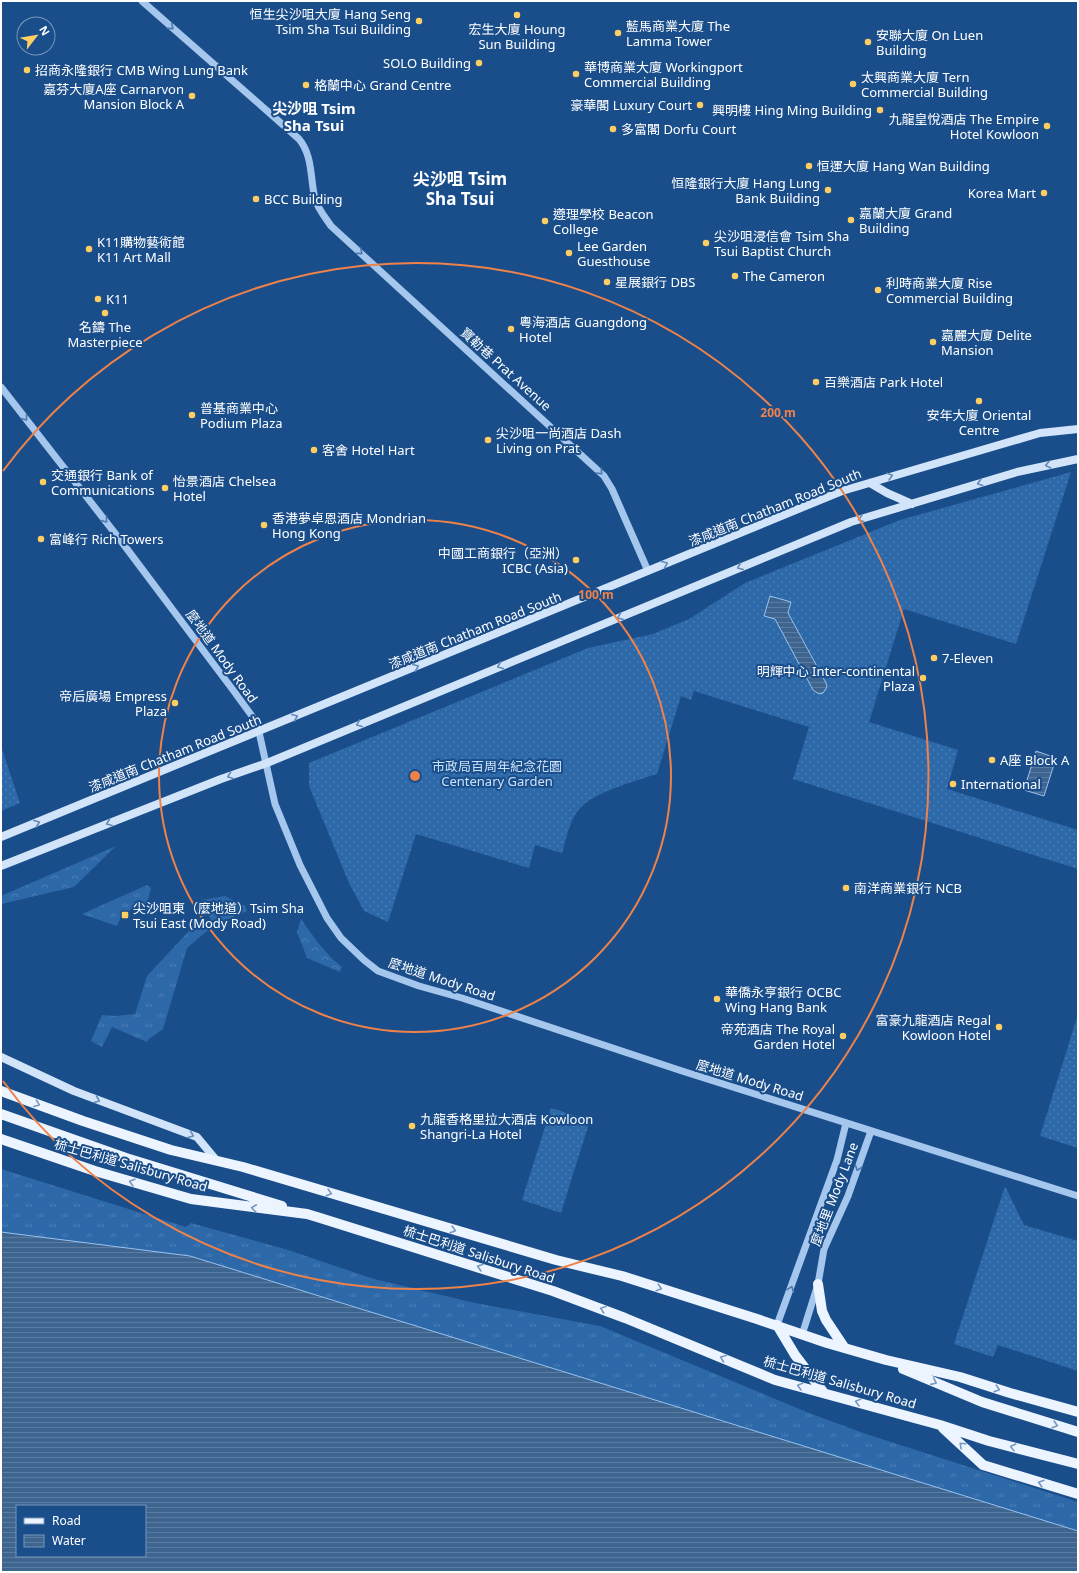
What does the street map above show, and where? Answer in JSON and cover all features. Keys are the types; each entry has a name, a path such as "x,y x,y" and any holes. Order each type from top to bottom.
{"main road":[{"name":"漆咸道南 Chatham Road South","path":"1,838 842,491 1040,432 1078,429"},
{"path":"1,866 267,762 850,522 1017,472 1078,458"},
{"path":"870,483 887,493 912,504"},
{"path":"1,1057 74,1091 197,1137 217,1160"},
{"name":"梳士巴利道 Salisbury Road","path":"1,1091 152,1145 217,1160 556,1260 622,1276 886,1360 960,1377 1078,1412"},
{"path":"1,1114 111,1153 307,1214"},
{"name":"梳士巴利道 Salisbury Road","path":"1,1139 95,1171 191,1199 307,1214 553,1291 625,1318 775,1380 940,1425 989,1441 1078,1464"},
{"path":"818,1284 822,1310 826,1320 844,1347"},
{"path":"777,1325 795,1355 824,1393"},
{"name":"梳士巴利道 Salisbury Road","path":"886,1360 957,1392 1006,1411 1078,1432"},
{"name":"梳士巴利道 Salisbury Road","path":"940,1425 984,1465 1078,1494"}],"street":[{"name":"寶勒巷 Prat Avenue","path":"142,1 299,139 306,147 310,160 315,198 319,210 331,226 604,476 615,495 648,571"},
{"name":"麼地道 Mody Road","path":"1,387 121,541 229,683 252,716 260,732 275,804 300,865 327,918 341,938 378,971 419,986 462,998 682,1071 1078,1196"},
{"name":"麼地里 Mody Lane","path":"777,1325 837,1160 846,1123"},
{"name":"麼地里 Mody Lane","path":"802,1334 818,1284 824,1249 848,1196 871,1131"}],"green space":[{"name":"市政局百周年紀念花園 Centenary Garden","path":"1071,472 1016,644 904,609 869,722 958,750 947,789 1078,830 1078,869 793,779 809,727 694,691 691,700 681,696 657,774 602,793 583,805 572,821 562,853 535,845 529,868 416,834 388,922 364,911 349,883 309,786 309,763 588,648 653,634 689,619 745,583 900,520"},
{"path":"1,746 20,803 1,811"},
{"path":"116,846 74,887 1,904 1,896"},
{"path":"147,885 151,888 146,906 138,902 134,908 122,914 117,926 82,914"},
{"path":"225,896 245,906 247,911 214,925 187,948 163,1029 147,1042 112,1027 102,1047 91,1041 102,1015 115,1016 135,1014 147,976 189,931 211,920 202,900"},
{"path":"301,919 325,951 342,967 340,972 307,958 297,932"},
{"path":"1078,1014 1078,1148 1040,1136"},
{"path":"551,1108 590,1120 561,1213 522,1200"},
{"path":"1,1169 186,1227 191,1223 285,1249 374,1279 475,1303 600,1326 809,1413 866,1434 1078,1502 1078,1531 190,1256 1,1232"},
{"path":"1005,1186 1024,1225 1078,1241 1078,1371 998,1345 993,1357 954,1344"}],"water":[{"path":"770,596 791,602 788,613 826,683 827,687 823,693 819,694 813,690 775,619 764,616"},
{"path":"1036,751 1056,758 1044,796 1024,790"},
{"path":"1,1232 190,1256 1078,1531 1078,1572 1,1572"}],"place":[{"name":"宏生大廈 Houng Sun Building","path":"517,15"},
{"name":"恒生尖沙咀大廈 Hang Seng Tsim Sha Tsui Building","path":"419,21"},
{"name":"藍馬商業大廈 The Lamma Tower","path":"618,33"},
{"name":"安聯大廈 On Luen Building","path":"868,42"},
{"name":"SOLO Building","path":"479,63"},
{"name":"招商永隆銀行 CMB Wing Lung Bank","path":"27,70"},
{"name":"華博商業大廈 Workingport Commercial Building","path":"576,74"},
{"name":"太興商業大廈 Tern Commercial Building","path":"853,84"},
{"name":"格蘭中心 Grand Centre","path":"306,85"},
{"name":"嘉芬大廈A座 Carnarvon Mansion Block A","path":"192,96"},
{"name":"豪華閣 Luxury Court","path":"700,105"},
{"name":"興明樓 Hing Ming Building","path":"880,110"},
{"name":"九龍皇悅酒店 The Empire Hotel Kowloon","path":"1047,126"},
{"name":"多富閣 Dorfu Court","path":"613,129"},
{"name":"恒運大廈 Hang Wan Building","path":"809,166"},
{"name":"恒隆銀行大廈 Hang Lung Bank Building","path":"828,190"},
{"name":"Korea Mart","path":"1044,193"},
{"name":"BCC Building","path":"256,199"},
{"name":"嘉蘭大廈 Grand Building","path":"851,220"},
{"name":"遵理學校 Beacon College","path":"545,221"},
{"name":"尖沙咀浸信會 Tsim Sha Tsui Baptist Church","path":"706,243"},
{"name":"K11購物藝術館 K11 Art Mall","path":"89,249"},
{"name":"Lee Garden Guesthouse","path":"569,253"},
{"name":"The Cameron","path":"735,276"},
{"name":"星展銀行 DBS","path":"607,282"},
{"name":"利時商業大廈 Rise Commercial Building","path":"878,290"},
{"name":"K11","path":"98,299"},
{"name":"名鑄 The Masterpiece","path":"105,313"},
{"name":"粵海酒店 Guangdong Hotel","path":"511,329"},
{"name":"嘉麗大廈 Delite Mansion","path":"933,342"},
{"name":"百樂酒店 Park Hotel","path":"816,382"},
{"name":"安年大廈 Oriental Centre","path":"979,401"},
{"name":"普基商業中心 Podium Plaza","path":"192,415"},
{"name":"尖沙咀一尚酒店 Dash Living on Prat","path":"488,440"},
{"name":"客舍 Hotel Hart","path":"314,450"},
{"name":"交通銀行 Bank of Communications","path":"43,482"},
{"name":"怡景酒店 Chelsea Hotel","path":"165,488"},
{"name":"香港夢卓恩酒店 Mondrian Hong Kong","path":"264,525"},
{"name":"富峰行 Rich Towers","path":"41,539"},
{"name":"中國工商銀行（亞洲） ICBC (Asia)","path":"576,560"},
{"name":"7-Eleven","path":"934,658"},
{"name":"明輝中心 Inter-continental Plaza","path":"923,678"},
{"name":"帝后廣場 Empress Plaza","path":"175,703"},
{"name":"A座 Block A","path":"992,760"},
{"name":"International","path":"953,784"},
{"name":"南洋商業銀行 NCB","path":"846,888"},
{"name":"尖沙咀東（麼地道）Tsim Sha Tsui East (Mody Road)","path":"125,915"},
{"name":"華僑永亨銀行 OCBC Wing Hang Bank","path":"717,999"},
{"name":"富豪九龍酒店 Regal Kowloon Hotel","path":"999,1027"},
{"name":"帝苑酒店 The Royal Garden Hotel","path":"843,1036"},
{"name":"九龍香格里拉大酒店 Kowloon Shangri-La Hotel","path":"412,1126"}],"district":[{"name":"尖沙咀 Tsim Sha Tsui","path":"314,116"},
{"name":"尖沙咀 Tsim Sha Tsui","path":"460,188"}]}
